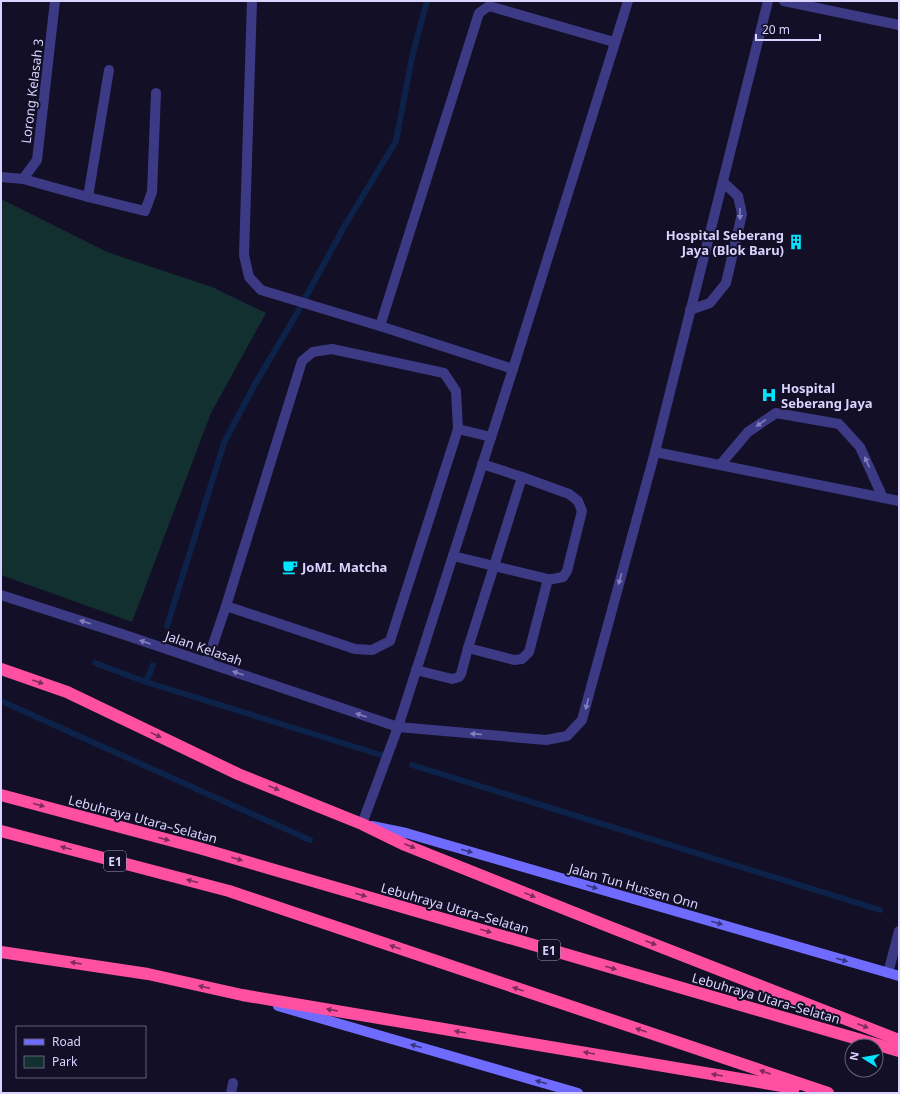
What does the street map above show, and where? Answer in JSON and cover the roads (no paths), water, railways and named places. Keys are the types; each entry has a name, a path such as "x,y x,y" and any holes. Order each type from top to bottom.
{"highway":[{"path":"1,669 68,692 238,774 362,824 405,845 899,1040"},
{"name":"Lebuhraya Utara–Selatan","path":"1,795 199,848 899,1051"},
{"name":"E1","path":"1,830 229,891 828,1093"},
{"path":"1,952 148,974 242,995 824,1093"}],"main road":[{"name":"Jalan Tun Hussen Onn","path":"362,824 406,833 899,976"},
{"path":"242,995 578,1093"}],"street":[{"name":"Lorong Kelasah 3","path":"23,179 37,160 55,1"},
{"path":"252,1 244,255 249,277 261,290 380,326 512,369"},
{"path":"362,824 398,727 628,1"},
{"name":"Jalan Kelasah","path":"1,595 207,662 398,727 546,740 567,736 582,720 631,541 655,452 768,1"},
{"path":"784,1 899,25"},
{"path":"380,326 479,13 489,6 614,42"},
{"path":"88,197 109,70"},
{"path":"1,177 23,179 145,211 152,192 156,93"},
{"path":"690,310 710,303 726,283 742,214 738,196 723,182"},
{"path":"207,662 226,606 302,361 313,352 332,349 444,373 456,391 458,429 390,641 372,650 355,650 226,606"},
{"path":"720,465 748,432 776,413 839,424 860,447 883,498"},
{"path":"458,429 491,437"},
{"path":"655,452 899,501"},
{"path":"453,556 548,579 563,577 567,571 582,510 578,502 569,494 482,464"},
{"path":"416,670 452,679 459,677 461,674 522,477"},
{"path":"468,648 514,660 522,659 529,652 548,579"},
{"path":"888,973 899,931"}],"waterway":[{"path":"167,626 224,443 255,384 296,315 344,227 396,141 412,57 427,1"},
{"path":"95,663 146,682 381,755"},
{"path":"146,682 153,665"},
{"path":"1,701 310,840"},
{"path":"412,765 880,910"}],"place":[{"name":"Hospital Seberang Jaya (Blok Baru)","path":"796,242"},
{"name":"Hospital Seberang Jaya","path":"769,395"},
{"name":"JoMI. Matcha","path":"290,567"}]}
